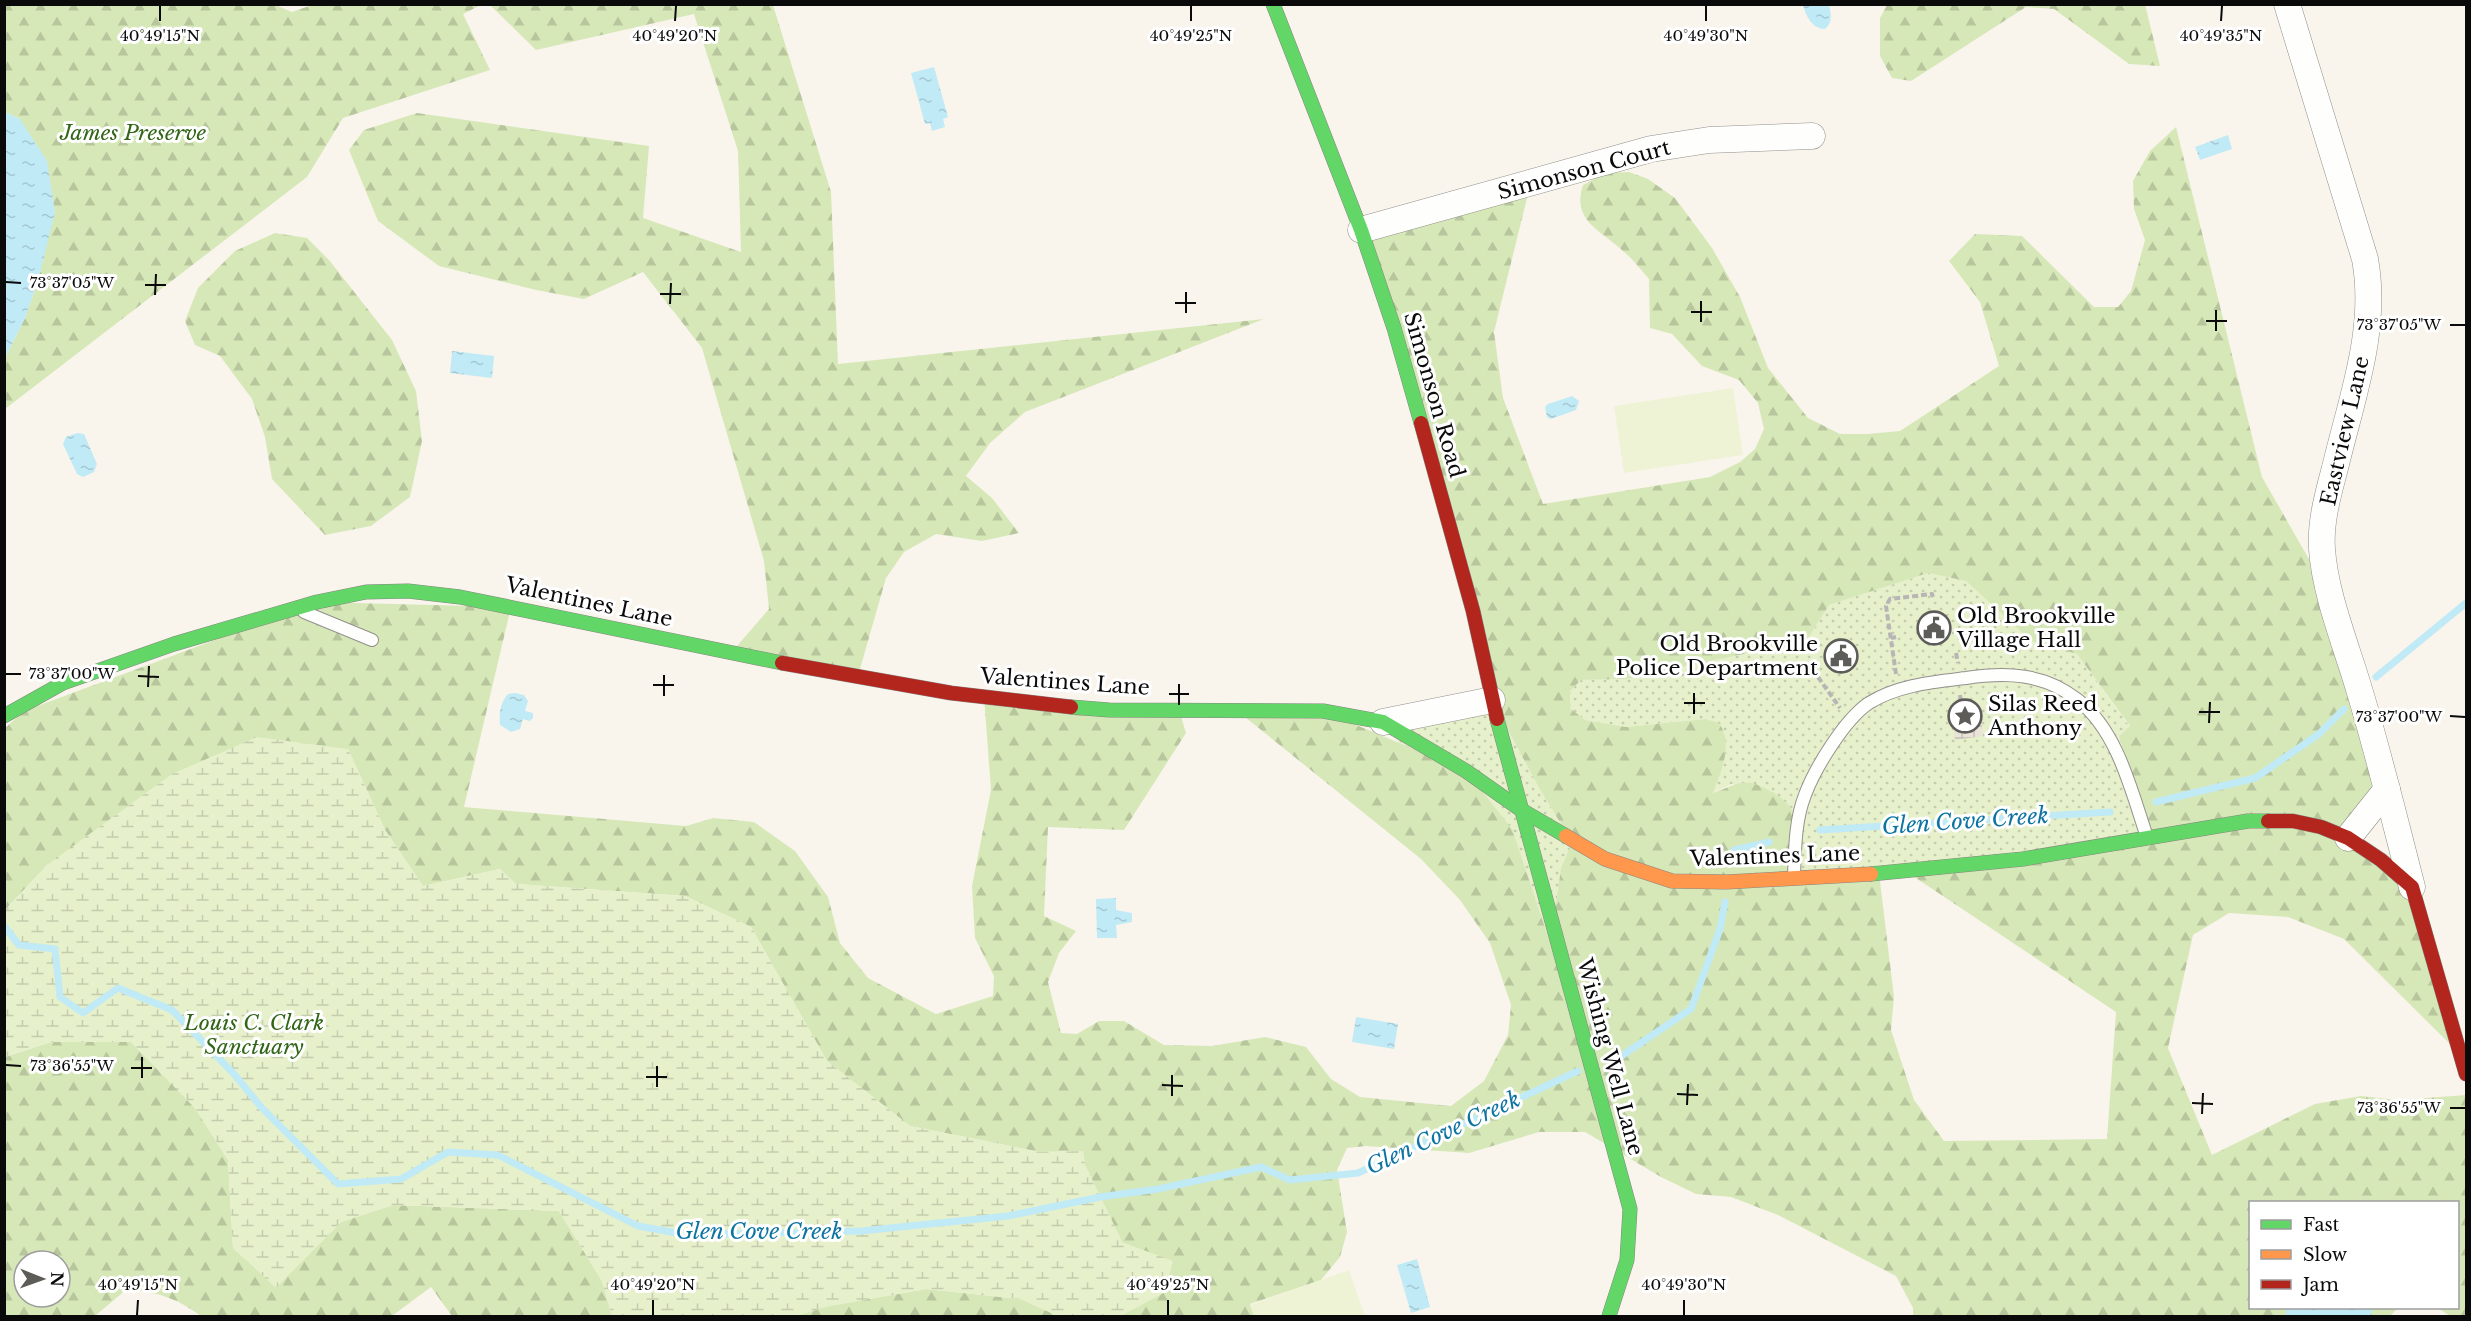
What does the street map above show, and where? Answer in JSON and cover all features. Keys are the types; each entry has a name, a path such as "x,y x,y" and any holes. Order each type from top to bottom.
{"street":[{"name":"Simonson Road","path":"1273,4 1361,230 1394,328 1473,610 1492,700 1520,809"},
{"name":"Eastview Lane","path":"2287,4 2365,259 2369,284 2367,336 2331,481 2322,529 2322,550 2331,594 2387,789 2412,887"},
{"name":"Simonson Court","path":"1361,230 1651,149 1709,140 1812,136"},
{"name":"Valentines Lane","path":"4,716 63,683 174,644 295,608 366,592 408,591 460,597 707,649 939,691 1018,702 1109,710 1323,711 1383,722 1466,771 1520,809 1605,859 1672,881 1726,882 1870,874 2023,859 2248,821 2292,821 2321,827 2348,838 2381,860 2412,887"},
{"path":"1383,722 1492,700"},
{"path":"2348,838 2387,789"},
{"name":"Wishing Well Lane","path":"1520,809 1630,1209 1627,1260 1609,1317"},
{"path":"2412,887 2466,1074"}],"lane":[{"path":"295,608 372,640"},
{"path":"1794,878 1795,836 1804,796 1841,728 1869,703 1898,690 1917,684 1998,674 2015,674 2043,680 2064,690 2079,701 2095,718 2111,741 2126,774 2148,838"}],"path":[{"path":"1898,690 1886,606 1890,599 1932,594 1933,597"},
{"path":"1891,638 1896,637"},
{"path":"1818,677 1850,721"}],"green space":[{"name":"James Preserve","path":"273,4 292,12 315,4 481,5 463,14 490,70 343,118 307,177 5,409 5,358 25,318 38,281 20,119 5,112 5,5"},
{"path":"2145,4 2160,66 2129,64 2054,9 2026,7 1911,81 1892,78 1880,56 1880,18 1887,5"},
{"path":"490,5 773,5 831,192 838,364 1264,319 1025,412 990,443 966,476 992,498 1019,533 982,541 936,534 904,552 886,578 858,676 731,653 769,609 764,561 702,348 643,272 584,299 536,290 439,266 378,221 349,150 364,130 417,113 649,146 643,218 741,252 738,151 694,14 536,50"},
{"path":"2176,127 2262,477 2333,601 2387,789 2349,831 2410,889 2460,1054 2344,939 2288,917 2229,913 2193,935 2168,1048 2212,1155 2315,1104 2361,1096 2398,1100 2466,1095 2466,1316 2450,1316 2440,1309 2459,1309 2459,1201 2249,1201 2249,1309 2397,1309 2390,1316 1913,1316 1913,1308 1896,1276 1778,1215 1731,1197 1696,1194 1661,1177 1585,1132 1539,1132 1469,1153 1366,1146 1347,1148 1337,1170 1347,1232 1340,1257 1321,1280 1250,1304 1254,1316 1120,1316 1165,1292 1122,1242 1085,1165 1083,1151 1040,1152 910,1126 827,1061 751,927 685,896 516,884 500,869 423,886 385,830 348,749 47,865 5,910 4,729 24,711 317,602 511,607 464,807 686,826 713,818 754,822 795,851 828,897 840,943 868,978 936,1014 993,996 994,976 975,938 972,886 991,790 984,697 1179,710 1186,733 1124,830 1048,827 1044,916 1076,931 1059,953 1048,982 1061,1033 1077,1034 1099,1021 1124,1021 1164,1045 1212,1046 1265,1037 1306,1047 1331,1079 1360,1097 1451,1106 1484,1081 1508,1035 1511,1005 1490,943 1460,900 1421,859 1235,709 1323,711 1466,771 1512,829 1550,943 1561,869 1572,842 1539,788 1492,700 1361,230 1529,190 1494,332 1503,398 1543,504 1710,477 1740,462 1755,449 1764,429 1758,403 1739,380 1702,366 1672,334 1650,328 1649,279 1630,257 1590,224 1581,208 1580,197 1583,185 1605,173 1629,172 1648,179 1675,198 1712,248 1740,297 1768,368 1808,418 1840,434 1867,434 1900,431 1999,366 1980,302 1949,261 1975,234 2022,236 2094,307 2118,307 2131,291 2145,240 2134,209 2133,181 2150,151","holes":["1928,573 1966,581 2031,641 2077,654 2130,726 2119,736 2148,838 1904,870 2116,1012 2107,1139 1944,1141 1914,1100 1891,1030 1894,997 1879,873 1794,878 1795,822 1788,804 1774,793 1756,784 1744,782 1713,793 1726,749 1726,740 1719,723 1705,719 1626,727 1585,720 1570,708 1570,691 1581,680 1627,679 1772,648 1809,637 1829,605"]},
{"path":"275,233 307,238 329,260 392,340 416,391 422,441 410,497 371,526 325,535 272,479 265,437 252,399 220,356 195,345 185,321 198,288 235,251"},
{"path":"1733,388 1743,455 1624,473 1614,406"},
{"path":"1928,573 1966,581 2031,641 2077,654 2130,727 2119,736 2148,838 1794,878 1795,836 1791,808 1732,784 1713,793 1726,749 1705,719 1626,727 1585,720 1570,708 1570,691 1581,680 1628,679 1772,648 1809,637 1829,605"},
{"path":"1492,700 1539,788 1572,842 1550,944 1383,722"},
{"name":"Louis C. Clark Sanctuary","path":"257,737 348,749 385,830 423,886 500,869 516,884 685,896 751,927 827,1061 910,1126 1040,1152 1083,1151 1085,1165 1122,1242 1173,1261 1165,1292 1120,1316 1058,1316 1021,1299 926,1289 829,1306 795,1316 612,1316 602,1281 559,1211 393,1205 341,1222 276,1288 233,1248 228,1160 195,1108 131,1042 51,1042 4,1057 5,910 47,865 172,774"},
{"path":"51,1042 131,1042 195,1108 228,1160 233,1248 276,1287 341,1222 393,1205 559,1211 602,1281 612,1316 452,1316 431,1287 392,1316 201,1316 183,1304 166,1297 127,1289 95,1316 5,1316 5,1057"},
{"path":"1349,1270 1365,1316 1254,1316 1250,1305"},
{"path":"926,1289 1021,1299 1058,1316 795,1316 829,1306"}],"shaded area":[{"path":"1980,707 1983,736 1955,740 1951,711"}],"water":[{"path":"1803,5 1829,5 1831,18 1828,27 1825,29 1816,27 1808,17"},
{"path":"934,67 948,117 943,119 945,127 932,131 930,123 925,124 911,73"},
{"path":"5,112 20,119 47,161 55,212 38,281 25,318 5,358"},
{"path":"2228,135 2232,149 2200,160 2195,147"},
{"path":"452,351 494,356 492,378 450,373"},
{"path":"1572,396 1579,401 1576,410 1551,419 1547,417 1545,407 1548,404"},
{"path":"77,433 84,434 97,464 94,472 83,477 77,474 63,444 66,437"},
{"path":"515,693 524,695 528,701 525,711 533,713 533,718 530,721 523,719 520,729 511,732 500,725 500,712 505,697"},
{"path":"1116,898 1116,910 1132,913 1132,922 1116,925 1117,938 1097,938 1096,899"},
{"path":"1356,1017 1398,1024 1394,1049 1352,1042"},
{"path":"1417,1259 1430,1307 1411,1313 1397,1265"},
{"path":"2286,1309 2373,1309 2370,1316 2286,1316"}],"waterway":[{"name":"Glen Cove Creek","path":"2376,677 2466,603"},
{"name":"Glen Cove Creek","path":"2156,802 2255,778 2319,734 2344,709"},
{"name":"Glen Cove Creek","path":"1820,830 2110,812"},
{"name":"Glen Cove Creek","path":"1732,861 1734,850 1769,842"},
{"name":"Glen Cove Creek","path":"1617,1059 1691,1009 1720,929 1725,902"},
{"name":"Glen Cove Creek","path":"4,926 19,945 55,949 60,997 83,1013 118,988 172,1010 234,1074 261,1107 338,1184 401,1179 448,1152 498,1155 638,1226 688,1235 861,1231 1008,1216 1100,1197 1158,1189 1261,1167 1290,1180 1358,1173 1578,1071"}],"traffic: fast":[{"path":"1273,4 1361,230 1394,328 1421,423"},
{"path":"4,716 63,683 174,644 317,602 366,592 408,591 460,597 782,663"},
{"path":"1071,707 1109,710 1323,711 1383,722 1466,771 1520,809 1566,836"},
{"path":"1497,719 1630,1209 1627,1260 1609,1316"},
{"path":"1871,874 2023,859 2248,821 2268,821"}],"traffic: slow":[{"path":"1566,836 1605,859 1672,881 1726,882 1871,874"}],"traffic: jam":[{"path":"1421,423 1473,611 1497,719"},
{"path":"782,663 951,693 1071,707"},
{"path":"2268,821 2293,821 2321,827 2348,838 2381,860 2412,887 2466,1074"}],"place":[{"name":"Old Brookville Village Hall","path":"1934,628"},
{"name":"Old Brookville Police Department","path":"1841,656"},
{"name":"Silas Reed Anthony","path":"1965,716"}]}
